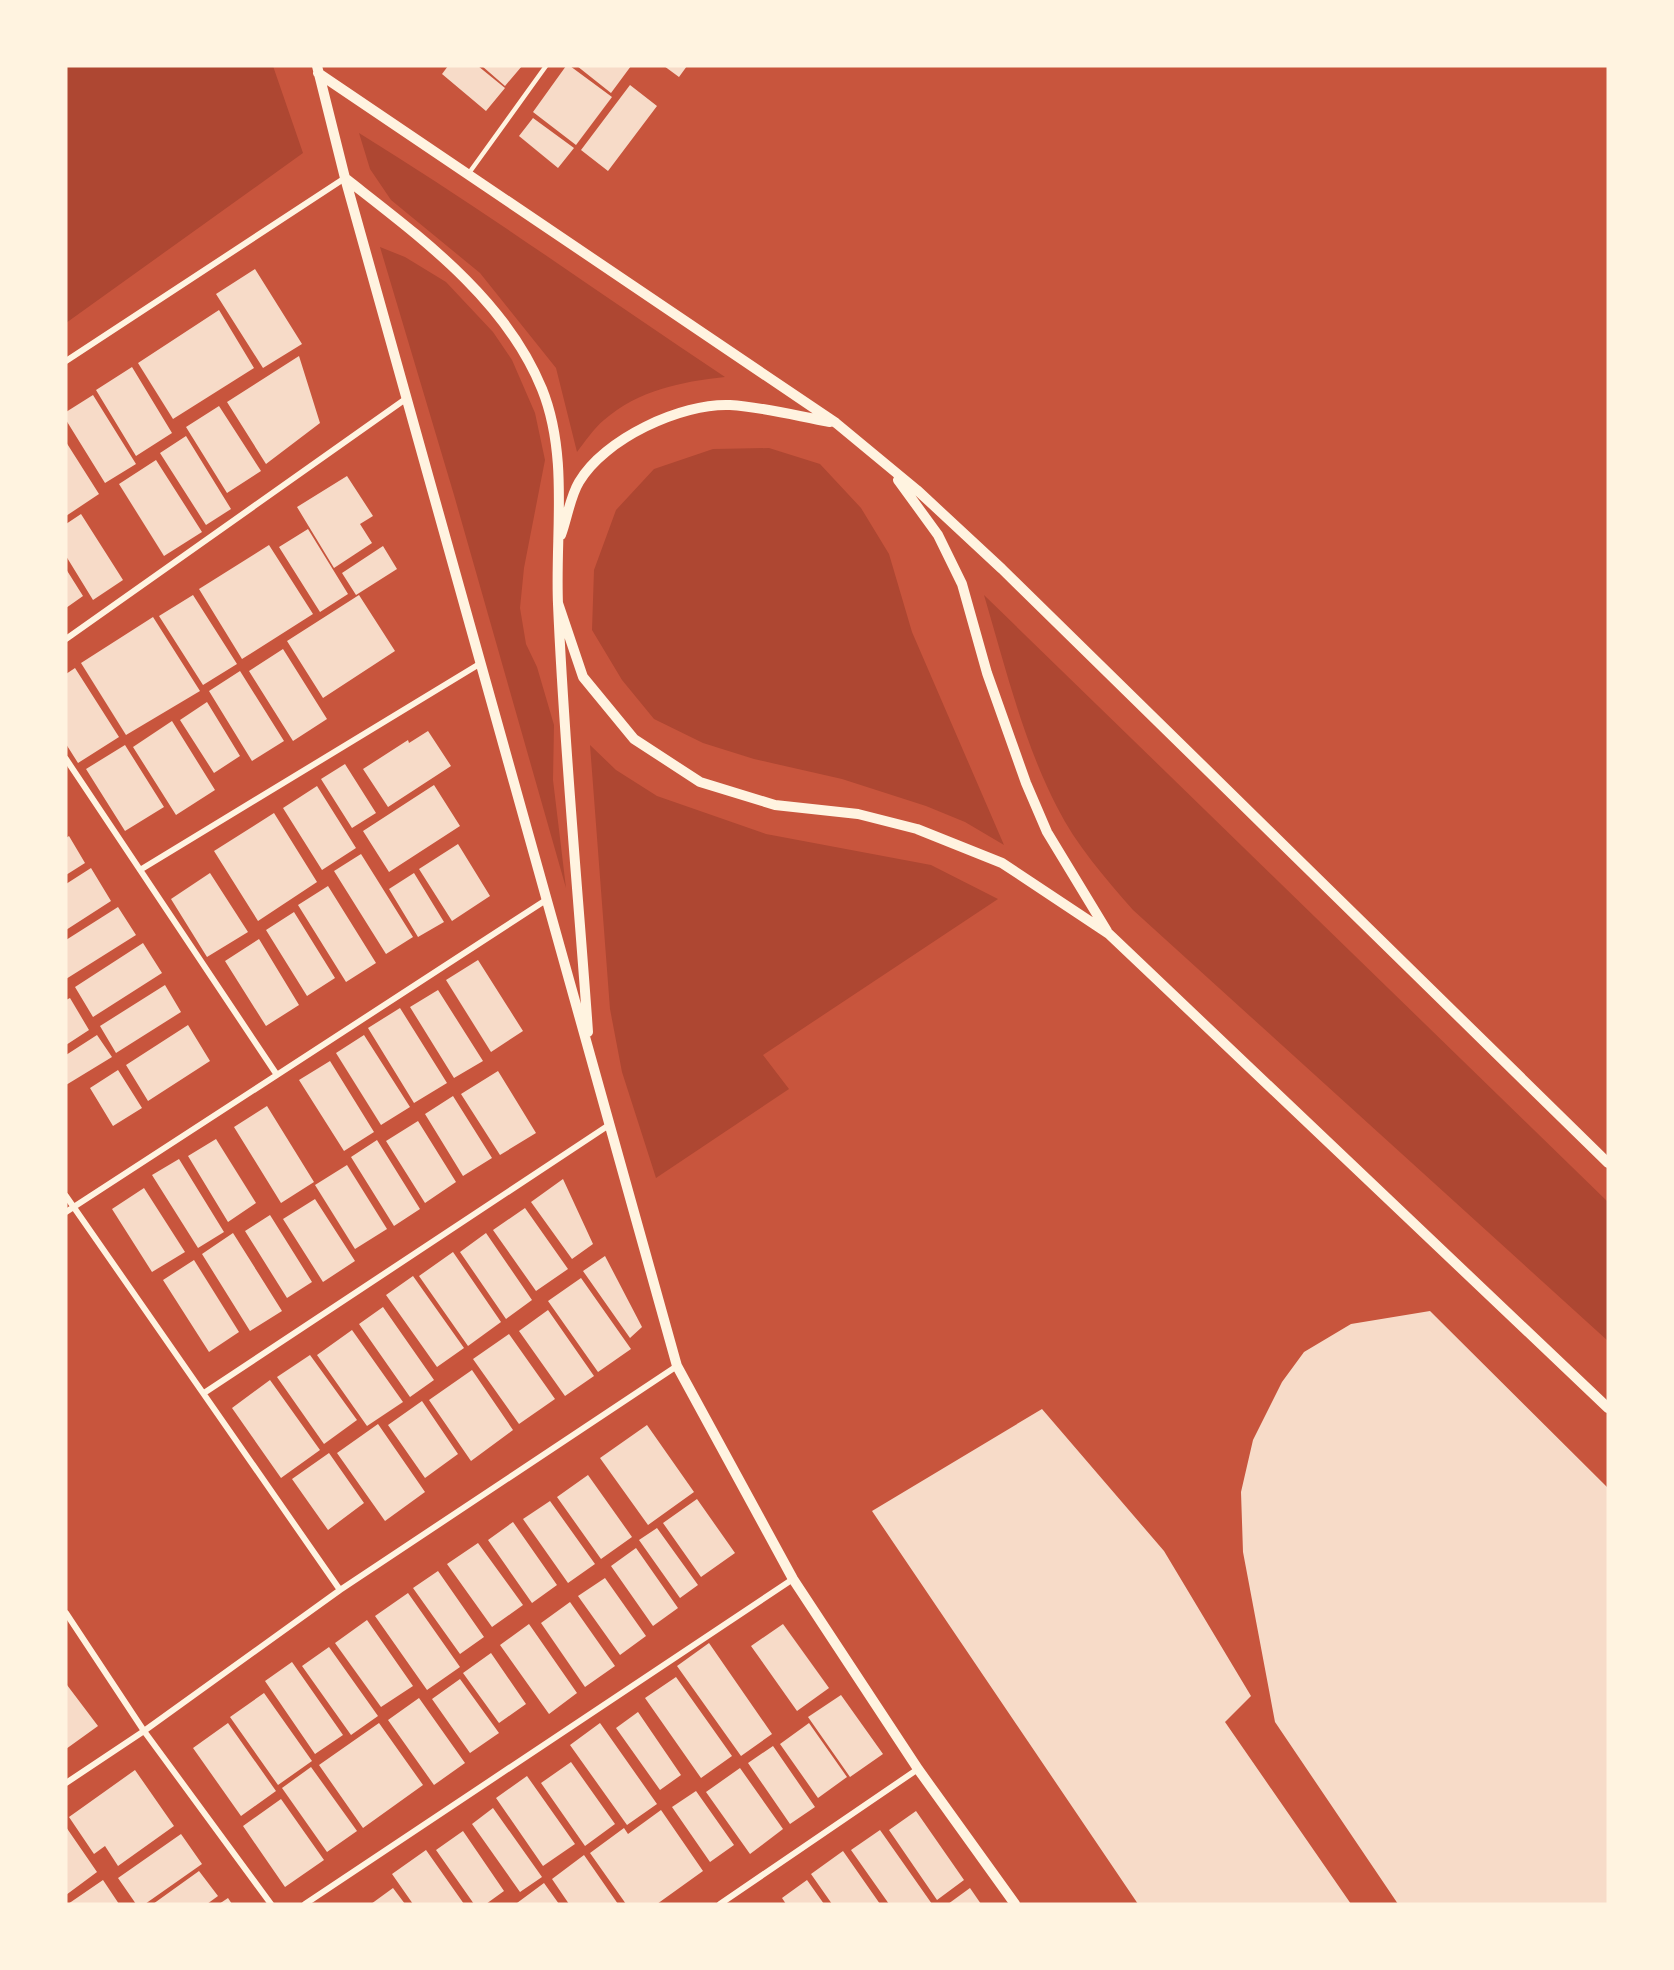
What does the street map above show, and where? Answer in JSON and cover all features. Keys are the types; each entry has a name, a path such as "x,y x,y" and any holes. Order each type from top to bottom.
{"street":[{"path":"317,70 836,423 917,490 1002,569 1608,1163"},
{"path":"317,70 345,178 677,1366 793,1579 918,1769 1015,1904"},
{"path":"66,361 345,178"},
{"path":"345,178 422,239 487,301 523,350 543,390 556,442 558,603 590,1053"},
{"path":"66,639 407,398"},
{"path":"558,544 579,483 604,453 643,428 686,411 729,405 836,423"},
{"path":"891,470 938,535 962,584 987,673 1026,783 1047,832 1109,934"},
{"path":"558,603 583,677 634,739 700,782 775,805 858,814 917,829 1002,863 1109,934 1608,1408"},
{"path":"140,870 481,663"},
{"path":"66,759 277,1075"},
{"path":"66,1212 546,900"},
{"path":"204,1393 610,1124"},
{"path":"66,1196 340,1590"},
{"path":"66,1783 144,1731 340,1590 677,1366"},
{"path":"305,1904 793,1579"},
{"path":"66,1613 144,1731 271,1904"},
{"path":"720,1904 918,1769"}],"lane":[{"path":"467,174 546,66"}],"shaded area":[{"path":"66,66 273,66 303,153 66,323"},
{"path":"359,133 498,223 725,377 676,385 631,401 600,424 577,452 556,368 480,273 391,200 370,169"},
{"path":"380,247 405,257 446,282 493,332 512,360 535,413 545,460 524,568 520,608 526,644 537,667 554,725 553,780 566,888 454,495"},
{"path":"769,448 820,464 861,508 889,554 912,632 1004,845 965,822 926,806 842,779 754,759 703,743 654,719 622,680 592,630 594,570 616,510 654,469 713,449"},
{"path":"984,595 1608,1202 1608,1341 1133,910 1112,886 1073,835 1045,782 1024,730"},
{"path":"590,745 616,770 657,796 766,834 931,865 998,899 763,1055 789,1089 656,1178 622,1072 610,1009"}],"building":[{"path":"448,66 478,66 505,88 486,111 442,74"},
{"path":"482,66 522,66 505,86"},
{"path":"566,66 570,66 612,97 576,145 533,112"},
{"path":"577,66 631,66 611,93"},
{"path":"664,66 687,66 679,77"},
{"path":"630,85 657,106 608,171 581,150"},
{"path":"533,118 574,148 558,168 519,136"},
{"path":"255,269 302,344 263,368 216,294"},
{"path":"219,310 254,368 173,419 138,363"},
{"path":"299,356 320,423 266,464 227,402"},
{"path":"132,367 172,433 136,456 96,390"},
{"path":"93,395 136,464 105,483 66,420 66,412"},
{"path":"219,406 261,471 227,493 186,427"},
{"path":"186,436 231,509 206,525 160,453"},
{"path":"66,442 99,494 66,516"},
{"path":"156,460 202,532 164,556 119,484"},
{"path":"347,476 373,516 360,524 372,543 334,568 297,507"},
{"path":"81,514 123,580 93,600 66,556 66,524"},
{"path":"308,529 348,594 320,612 279,547"},
{"path":"269,545 313,614 242,659 199,589"},
{"path":"383,546 397,569 356,595 342,573"},
{"path":"66,569 83,596 66,608"},
{"path":"193,595 237,664 203,685 159,616"},
{"path":"359,595 395,651 323,698 287,641"},
{"path":"153,617 200,691 126,735 81,663"},
{"path":"283,649 327,719 293,741 249,671"},
{"path":"75,668 119,737 78,763 66,744 66,674"},
{"path":"240,671 284,741 252,761 209,691"},
{"path":"207,702 240,756 214,773 180,720"},
{"path":"172,721 215,790 176,815 133,747"},
{"path":"428,731 451,766 388,807 363,769 408,740 409,743"},
{"path":"125,745 164,807 125,831 86,769"},
{"path":"345,764 376,813 352,828 321,779"},
{"path":"434,785 460,826 389,872 363,831"},
{"path":"317,786 356,848 322,870 283,808"},
{"path":"274,813 317,882 258,921 214,851"},
{"path":"69,836 85,863 66,875 66,838"},
{"path":"458,844 490,896 452,921 419,869"},
{"path":"361,854 413,937 386,954 334,871"},
{"path":"91,868 111,901 66,930 66,884"},
{"path":"210,873 248,932 207,957 171,899"},
{"path":"414,873 444,922 418,937 389,889"},
{"path":"328,886 376,963 346,982 298,905"},
{"path":"118,907 136,935 66,979 66,940"},
{"path":"294,912 335,978 307,996 266,930"},
{"path":"259,939 299,1005 266,1026 225,961"},
{"path":"143,943 162,973 93,1017 75,987"},
{"path":"478,960 523,1031 491,1052 446,980"},
{"path":"165,985 181,1012 116,1053 100,1026"},
{"path":"438,990 483,1061 454,1078 410,1007"},
{"path":"70,998 89,1030 66,1045 66,1000"},
{"path":"400,1008 447,1083 414,1103 368,1028"},
{"path":"188,1025 210,1061 148,1101 126,1065"},
{"path":"97,1035 112,1057 66,1085 66,1055"},
{"path":"364,1035 410,1107 381,1125 336,1053"},
{"path":"330,1061 374,1132 344,1151 299,1080"},
{"path":"118,1070 142,1108 113,1126 90,1088"},
{"path":"498,1071 536,1133 500,1155 461,1094"},
{"path":"453,1096 492,1158 463,1176 425,1114"},
{"path":"267,1106 314,1182 281,1203 234,1127"},
{"path":"418,1121 456,1182 425,1203 386,1141"},
{"path":"216,1139 256,1203 228,1222 188,1156"},
{"path":"377,1140 420,1209 394,1226 351,1157"},
{"path":"179,1159 224,1232 198,1248 152,1175"},
{"path":"347,1165 387,1229 355,1249 315,1185"},
{"path":"563,1179 593,1244 572,1259 531,1202"},
{"path":"144,1188 185,1252 152,1272 112,1209"},
{"path":"315,1199 355,1261 323,1282 283,1219"},
{"path":"525,1208 568,1269 536,1291 493,1230"},
{"path":"270,1215 312,1282 287,1298 245,1231"},
{"path":"233,1233 282,1311 250,1331 202,1254"},
{"path":"486,1233 532,1300 506,1319 460,1252"},
{"path":"453,1252 501,1322 468,1346 419,1276"},
{"path":"605,1256 642,1327 630,1338 583,1271"},
{"path":"194,1260 239,1332 209,1352 163,1280"},
{"path":"413,1276 464,1348 437,1367 386,1295"},
{"path":"581,1278 631,1349 598,1372 548,1301"},
{"path":"383,1307 434,1380 410,1397 359,1324"},
{"path":"548,1310 594,1376 565,1396 519,1331"},
{"path":"1430,1311 1608,1488 1608,1904 1398,1904 1275,1722 1243,1552 1241,1492 1253,1440 1282,1382 1304,1352 1351,1324"},
{"path":"352,1330 403,1402 367,1426 317,1355"},
{"path":"509,1334 555,1399 519,1424 473,1359"},
{"path":"310,1355 357,1420 324,1444 277,1377"},
{"path":"472,1370 513,1430 471,1461 429,1400"},
{"path":"270,1380 320,1450 281,1478 232,1408"},
{"path":"422,1401 458,1454 425,1478 388,1425"},
{"path":"1042,1409 1164,1551 1251,1696 1225,1722 1351,1904 1138,1904 872,1511"},
{"path":"378,1424 425,1492 385,1521 337,1453"},
{"path":"647,1425 694,1492 648,1525 600,1458"},
{"path":"329,1453 364,1503 328,1530 292,1479"},
{"path":"588,1475 632,1537 601,1559 557,1497"},
{"path":"697,1499 735,1553 701,1577 663,1523"},
{"path":"550,1501 595,1564 568,1583 523,1519"},
{"path":"513,1522 557,1585 532,1603 488,1540"},
{"path":"657,1528 698,1585 680,1598 639,1540"},
{"path":"478,1543 523,1605 492,1627 447,1564"},
{"path":"636,1548 678,1608 653,1626 611,1566"},
{"path":"438,1571 484,1637 460,1654 413,1588"},
{"path":"605,1578 646,1636 620,1655 578,1596"},
{"path":"408,1593 460,1667 427,1690 375,1616"},
{"path":"570,1602 615,1666 585,1687 541,1623"},
{"path":"367,1620 413,1686 381,1707 335,1643"},
{"path":"529,1624 577,1693 549,1714 500,1645"},
{"path":"783,1624 829,1688 797,1711 751,1646"},
{"path":"709,1643 772,1734 741,1756 677,1666"},
{"path":"329,1647 378,1716 351,1735 302,1666"},
{"path":"491,1653 526,1704 499,1723 463,1673"},
{"path":"292,1662 343,1735 315,1754 265,1681"},
{"path":"676,1677 732,1756 701,1778 645,1698"},
{"path":"460,1679 499,1733 470,1753 432,1699"},
{"path":"66,1686 98,1726 66,1749"},
{"path":"264,1693 312,1761 278,1785 230,1717"},
{"path":"841,1695 883,1754 850,1777 808,1717"},
{"path":"419,1698 465,1763 434,1785 388,1720"},
{"path":"638,1712 681,1775 660,1790 616,1728"},
{"path":"228,1723 276,1791 241,1816 193,1748"},
{"path":"379,1723 423,1785 363,1828 319,1765"},
{"path":"600,1723 657,1804 627,1825 570,1745"},
{"path":"809,1723 847,1777 818,1798 780,1744"},
{"path":"773,1746 815,1807 790,1824 748,1763"},
{"path":"571,1762 615,1824 585,1846 541,1783"},
{"path":"311,1767 357,1831 327,1852 282,1788"},
{"path":"740,1768 783,1829 750,1854 706,1792"},
{"path":"135,1770 174,1826 118,1866 105,1846 94,1854 69,1817"},
{"path":"527,1776 575,1844 543,1866 496,1798"},
{"path":"696,1791 734,1845 710,1862 672,1807"},
{"path":"281,1799 324,1860 285,1887 243,1826"},
{"path":"493,1808 542,1877 520,1892 472,1824"},
{"path":"661,1810 703,1871 657,1904 626,1904 590,1853 624,1828 628,1834"},
{"path":"916,1811 964,1880 937,1900 889,1830"},
{"path":"66,1827 97,1872 66,1895"},
{"path":"880,1830 932,1904 889,1904 851,1850"},
{"path":"463,1831 504,1891 486,1904 474,1904 436,1850"},
{"path":"181,1834 202,1864 145,1904 136,1904 118,1878"},
{"path":"426,1850 464,1904 413,1904 392,1874"},
{"path":"843,1851 880,1904 832,1904 811,1874"},
{"path":"584,1855 618,1904 569,1904 552,1879"},
{"path":"199,1871 218,1896 207,1904 153,1904"},
{"path":"103,1880 119,1904 68,1904"},
{"path":"807,1880 824,1904 786,1904 782,1898"},
{"path":"544,1883 559,1904 517,1903"},
{"path":"393,1888 405,1904 371,1904"},
{"path":"970,1888 981,1904 948,1904"},
{"path":"228,1898 232,1904 219,1904"}]}
